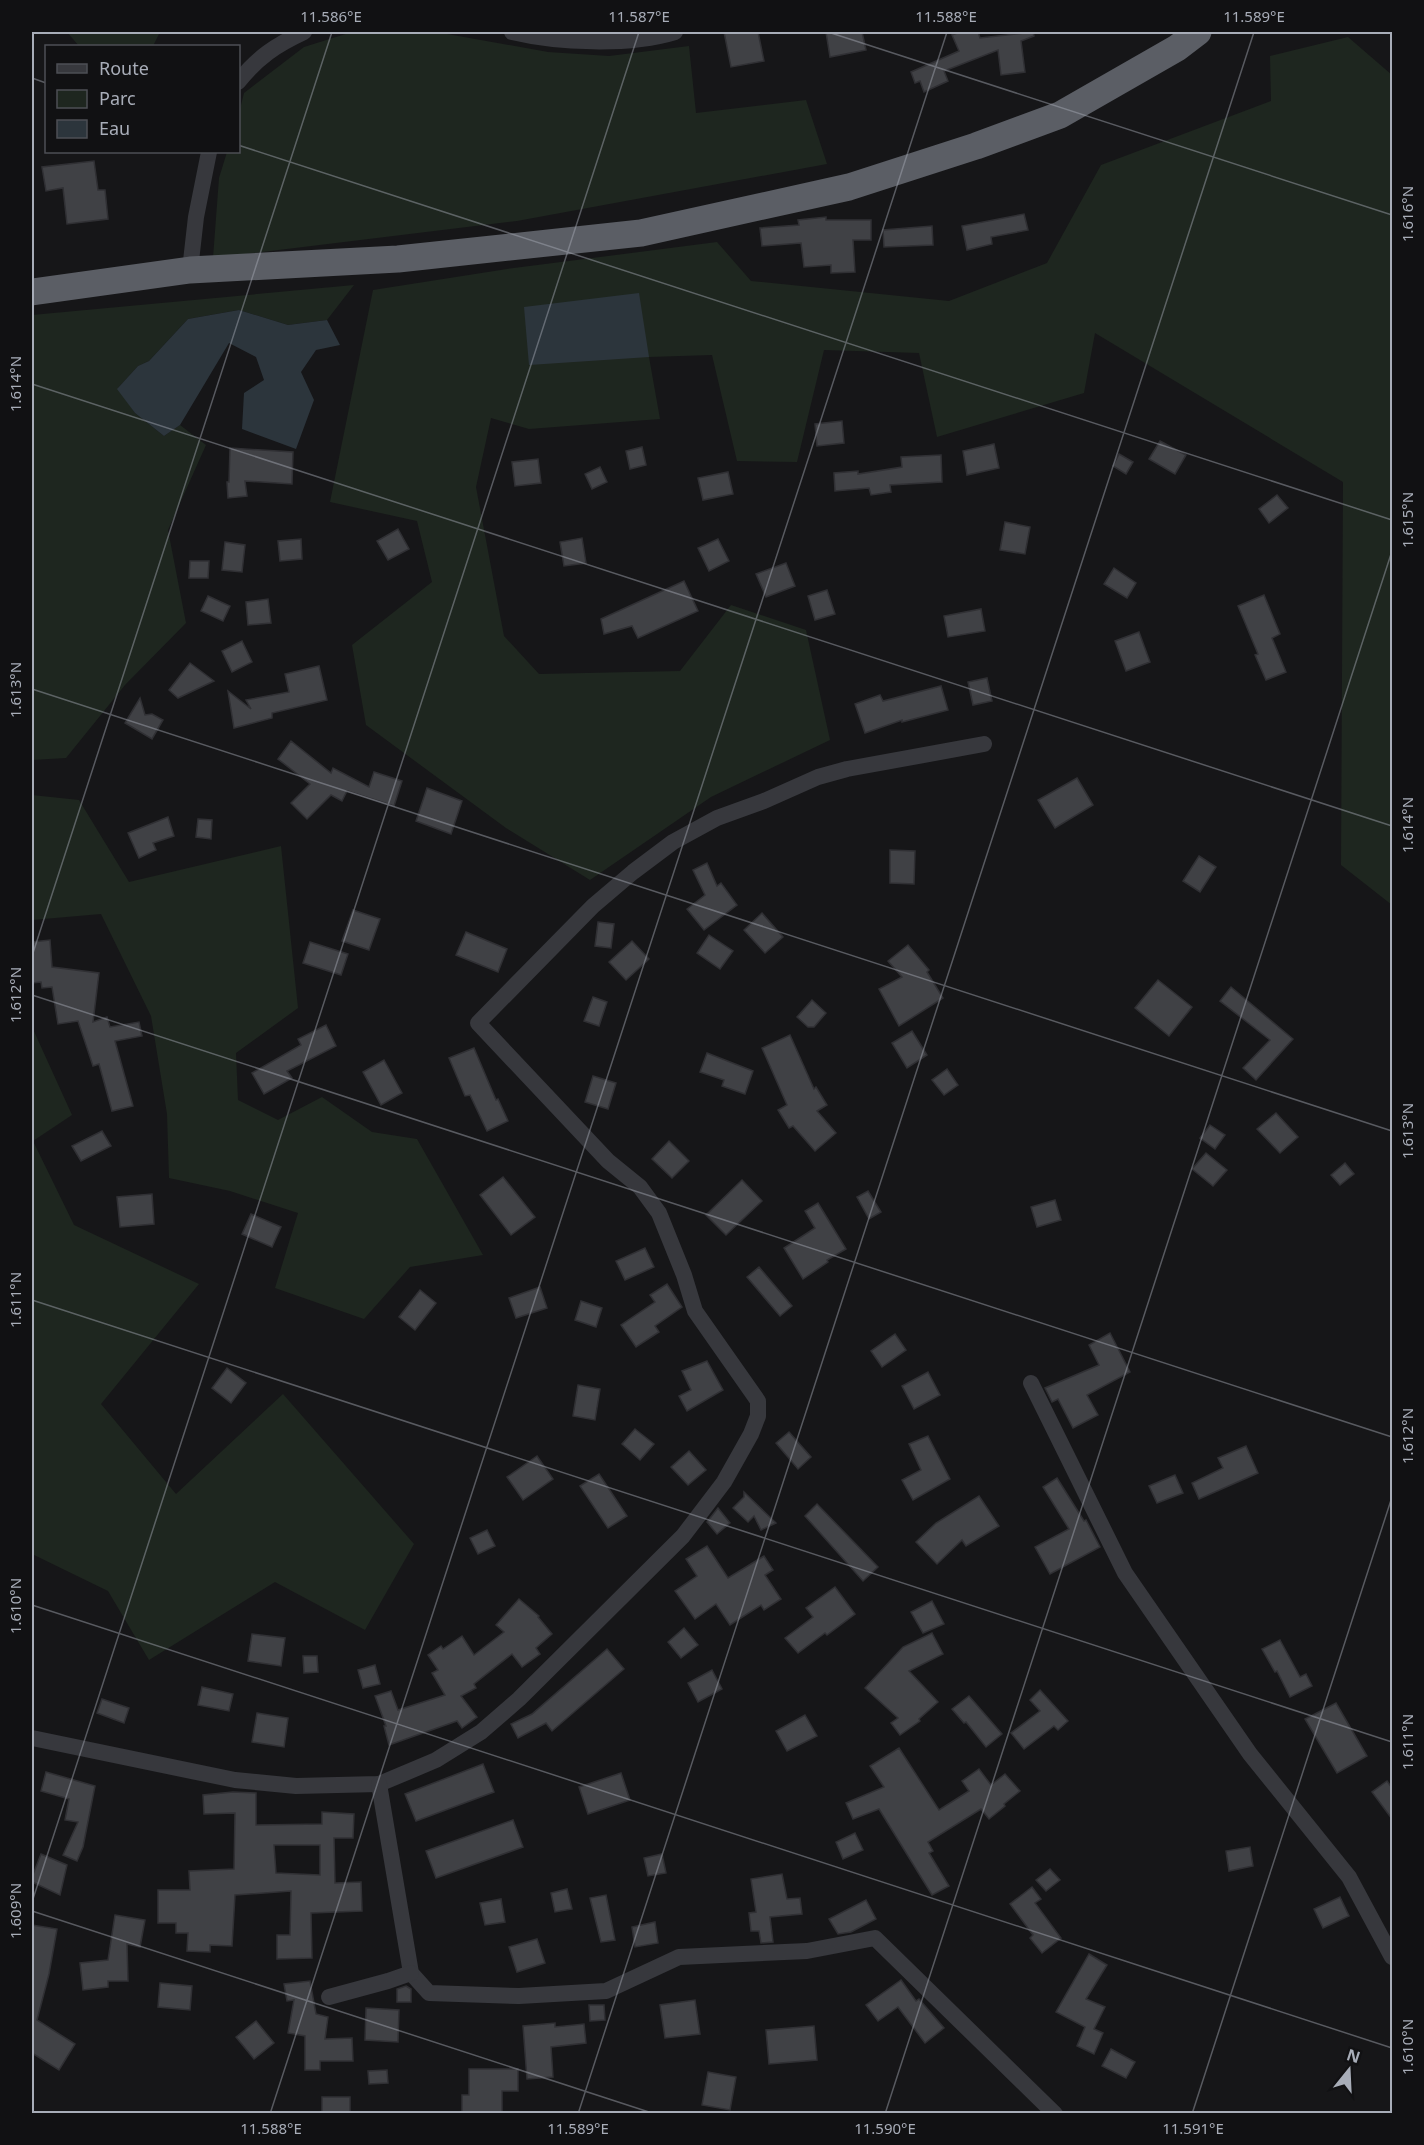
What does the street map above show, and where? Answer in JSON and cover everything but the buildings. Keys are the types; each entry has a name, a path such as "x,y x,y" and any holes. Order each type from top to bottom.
{"highway":[{"path":"32,292 190,270 398,259 641,233 849,187 976,146 1060,115 1177,48 1198,32"}],"street":[{"path":"240,80 254,63 284,41 304,32"},
{"path":"512,32 565,40 623,40 675,32"},
{"path":"190,270 196,217 209,153"},
{"path":"32,1738 235,1780 296,1785 379,1784 436,1760 481,1732 519,1699 683,1536 724,1482 751,1434 758,1416 758,1401 695,1311 684,1275 659,1213 640,1187 608,1161 478,1023 594,906 633,872 673,842 717,818 764,801 818,777 847,769 984,744"},
{"path":"1031,1383 1125,1573 1250,1754 1349,1877 1392,1958"},
{"path":"379,1784 411,1973 429,1993 519,1996 606,1991 679,1958 807,1951 875,1938 1055,2114"},
{"path":"329,1996 411,1973"}],"green space":[{"path":"67,32 160,32 154,45 78,45"},
{"path":"352,32 436,32 548,52 609,56 689,46 696,113 806,100 827,164 517,221 213,258 219,178 227,153 240,153 240,109 244,93 304,47"},
{"path":"1348,37 1392,75 1392,905 1341,865 1343,482 1095,333 1084,393 937,437 919,353 824,350 797,462 737,461 712,355 649,357 660,419 529,429 491,418 476,487 504,636 539,674 680,671 731,605 806,630 830,740 711,797 590,880 506,828 366,725 352,645 432,582 417,521 330,502 373,290 507,269 717,242 751,281 949,301 1047,263 1101,165 1271,101 1270,56"},
{"path":"354,285 327,320 288,325 239,310 188,319 149,361 138,366 118,388 135,413 164,436 180,425 206,445 168,530 186,623 125,685 66,758 32,760 32,315"},
{"path":"32,795 79,800 129,882 281,846 298,1008 236,1053 238,1100 278,1120 322,1097 372,1132 417,1139 483,1255 410,1267 364,1319 275,1288 298,1213 230,1191 169,1178 167,1114 151,1016 101,914 32,920"},
{"path":"32,1027 72,1115 33,1141 74,1225 199,1284 101,1404 176,1494 283,1394 414,1544 365,1630 275,1582 149,1660 108,1591 32,1554"}],"water":[{"path":"639,293 649,357 529,365 524,307"},
{"path":"239,310 288,325 327,320 340,345 316,350 301,372 314,400 296,449 242,429 244,393 264,380 256,357 229,343 180,425 164,436 135,413 117,389 138,366 149,361 188,319"}]}
